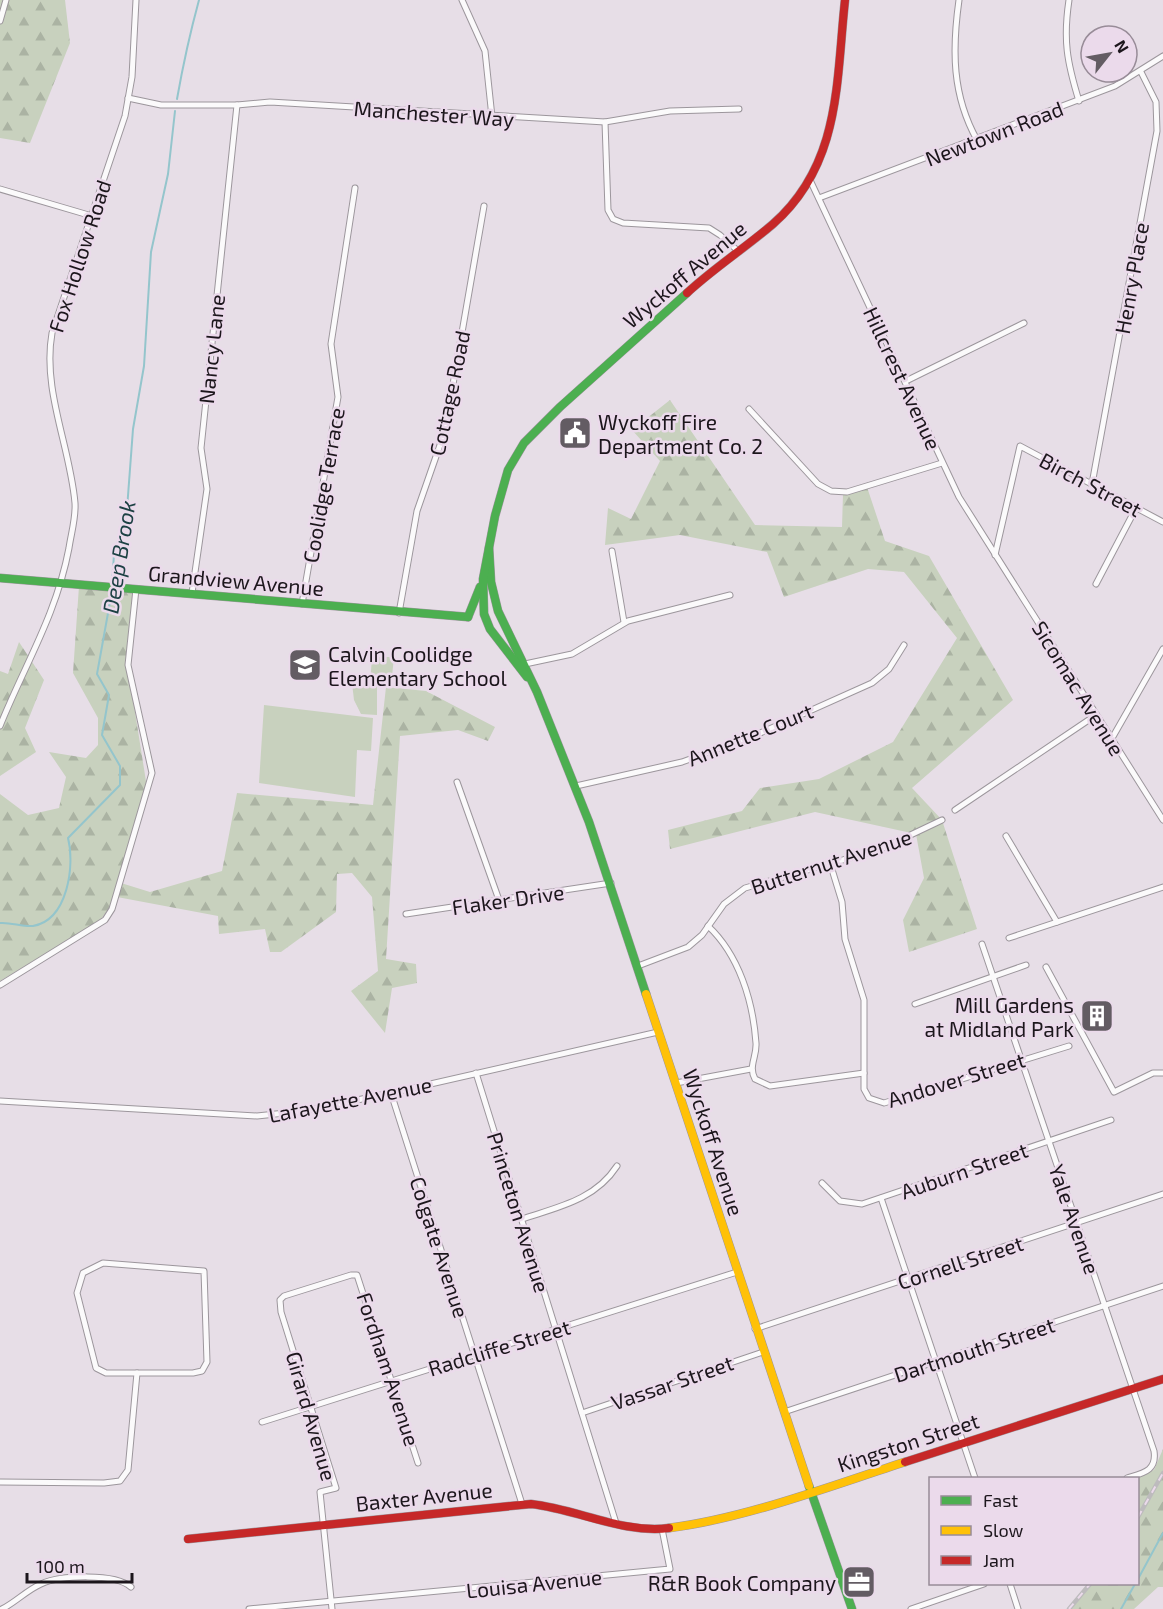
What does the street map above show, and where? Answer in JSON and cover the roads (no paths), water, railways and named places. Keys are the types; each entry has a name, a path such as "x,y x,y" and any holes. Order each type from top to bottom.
{"main road":[{"name":"Wyckoff Avenue","path":"536,688 490,629 484,614 483,579 502,485 524,443 560,407 737,250 787,212 810,180 820,163 831,125 845,0"},
{"name":"Wyckoff Avenue","path":"489,548 491,582 498,611 536,688 576,786 638,966 755,1329 852,1609"},
{"name":"Grandview Avenue","path":"0,578 192,593 399,613 468,617 498,611"},
{"path":"468,617 476,603 483,579"},
{"name":"Kingston Street","path":"662,1529 693,1525 810,1492 1163,1379"},
{"name":"Baxter Avenue","path":"188,1539 522,1504 559,1507 629,1527 662,1529"}],"street":[{"path":"0,21 6,0"},
{"name":"Fox Hollow Road","path":"0,726 33,659 62,584 75,504 50,376 49,348 125,116 136,0"},
{"path":"462,0 484,51 492,117"},
{"path":"959,0 953,48 957,89 965,117 977,140"},
{"path":"1069,0 1065,29 1066,54 1079,101"},
{"name":"Newtown Road","path":"819,198 1079,101 1141,72 1163,56"},
{"name":"Henry Place","path":"1092,484 1113,380 1157,131 1156,102 1141,72"},
{"name":"Manchester Way","path":"128,98 161,105 237,105 270,102 605,122 670,111 739,109"},
{"name":"Nancy Lane","path":"192,593 207,489 201,448 237,105"},
{"path":"605,122 608,210 614,219 623,223 709,228 737,250"},
{"name":"Hillcrest Avenue","path":"810,180 906,381 942,463 959,497 995,555"},
{"name":"Coolidge Terrace","path":"302,604 338,397 331,344 355,188"},
{"path":"0,189 92,216"},
{"name":"Cottage Road","path":"399,613 417,511 448,413 484,206"},
{"path":"906,381 1024,323"},
{"path":"749,409 818,484 831,491 847,492 942,463"},
{"name":"Birch Street","path":"995,555 1020,446 1163,522"},
{"path":"1096,584 1136,508"},
{"path":"612,551 624,622"},
{"name":"Sicomac Avenue","path":"995,555 1163,820"},
{"path":"0,985 105,920 112,909 152,773 128,665 136,589"},
{"path":"525,664 572,654 624,622 730,595"},
{"name":"Annette Court","path":"576,786 682,762 743,741 872,683 889,669 904,645"},
{"path":"1112,740 1163,649"},
{"path":"955,810 1095,715"},
{"path":"457,782 499,900"},
{"name":"Butternut Avenue","path":"638,966 688,947 708,926 723,904 745,888 903,840 942,820"},
{"path":"1006,836 1057,922"},
{"path":"708,926 733,955 743,980 756,1042 752,1069 755,1079 770,1086 864,1072 864,1000 845,939 842,902 830,864"},
{"name":"Flaker Drive","path":"406,914 610,883"},
{"path":"1009,938 1163,887"},
{"name":"Yale Avenue","path":"982,945 991,978 1155,1455 1149,1471 1132,1477"},
{"path":"915,1004 1026,965"},
{"path":"1046,967 1114,1092 1153,1073 1163,1072"},
{"name":"Lafayette Avenue","path":"0,1101 257,1116 304,1111 391,1093 659,1032"},
{"name":"Andover Street","path":"864,1072 865,1094 873,1101 884,1103 1069,1046"},
{"path":"676,1083 752,1069"},
{"name":"Princeton Avenue","path":"476,1073 616,1523"},
{"name":"Colgate Avenue","path":"391,1093 522,1504"},
{"name":"Auburn Street","path":"822,1184 833,1197 846,1203 862,1204 1111,1120"},
{"path":"522,1219 586,1196 604,1182 617,1166"},
{"name":"Cornell Street","path":"755,1329 1163,1194"},
{"path":"881,1198 974,1477"},
{"path":"103,1263 201,1269 205,1274 206,1367 198,1373 137,1373 106,1373 93,1363 77,1293 79,1280 89,1268 103,1263"},
{"name":"Radcliffe Street","path":"262,1422 737,1272"},
{"name":"Girard Avenue","path":"322,1524 320,1492 336,1488 281,1312 280,1300 284,1296 357,1275"},
{"name":"Fordham Avenue","path":"357,1275 418,1462"},
{"name":"Dartmouth Street","path":"784,1412 1163,1286"},
{"name":"Vassar Street","path":"582,1413 763,1352"},
{"path":"0,1482 104,1483 120,1481 128,1470 130,1460 137,1373"},
{"path":"322,1524 332,1609"},
{"name":"Louisa Avenue","path":"249,1609 670,1569 662,1529"},
{"path":"2,1609 41,1584 61,1579 120,1579 131,1587"},
{"path":"911,1609 981,1585"},
{"path":"1010,1585 1018,1609"},
{"path":"13,1603 17,1609"}],"waterway":[{"name":"Deep Brook","path":"177,99 199,0"},
{"name":"Deep Brook","path":"112,585 114,554 127,509 133,429 144,366 151,252 168,174 175,111"},
{"name":"Deep Brook","path":"0,923 33,926 45,922 54,914 61,903 69,876 68,838 120,785 120,766 102,735 109,695 97,674 112,591"},
{"path":"1139,1577 1163,1533"},
{"path":"1121,1609 1134,1585"}],"railway":[{"path":"1139,1515 1163,1473"},
{"path":"1069,1609 1089,1585"}],"place":[{"name":"Wyckoff Fire Department Co. 2","path":"575,433"},
{"name":"Calvin Coolidge Elementary School","path":"305,665"},
{"name":"Mill Gardens at Midland Park","path":"1097,1016"},
{"name":"R&R Book Company","path":"859,1582"}]}
